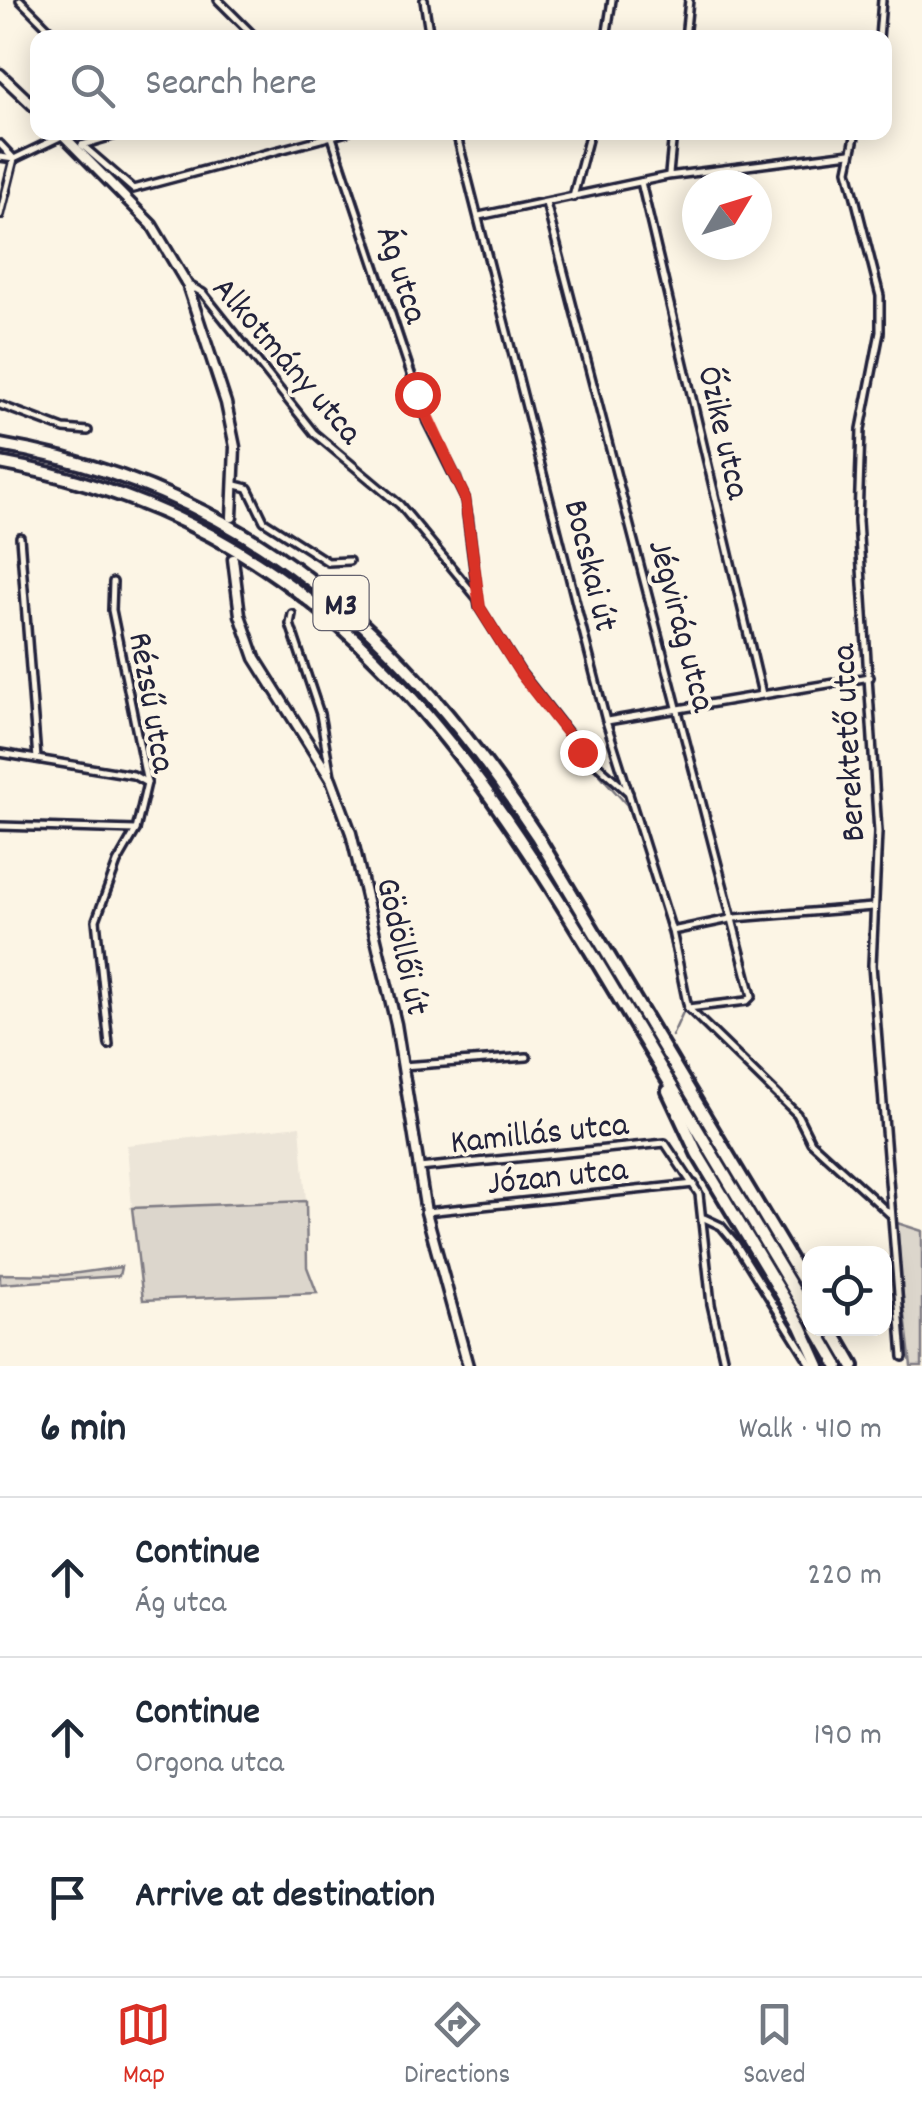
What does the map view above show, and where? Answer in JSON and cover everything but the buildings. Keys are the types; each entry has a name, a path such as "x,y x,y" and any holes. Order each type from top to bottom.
{"highway":[{"name":"M3","path":"0,445 129,480 241,533 327,592 414,672 480,754 537,836 802,1279"},
{"name":"M3","path":"0,463 91,486 186,523 283,580 351,633 428,712 498,804 802,1304"},
{"path":"650,1049 697,1153 801,1326 815,1366"},
{"path":"821,1336 838,1366"},
{"path":"836,1336 853,1366"}],"main road":[{"path":"0,74 30,102"},
{"path":"70,140 160,235 187,284 226,403 236,485 232,517"},
{"name":"Gödöllői út","path":"232,559 240,615 255,658 332,779 352,833 402,1066 426,1212 468,1366"}],"street":[{"path":"20,0 50,30"},
{"path":"218,0 248,30"},
{"path":"424,0 429,30"},
{"path":"607,30 612,0"},
{"path":"685,30 689,0"},
{"path":"880,30 882,0"},
{"path":"0,158 14,158 50,140"},
{"path":"78,146 99,140"},
{"path":"78,146 132,189 314,140"},
{"name":"Ág utca","path":"330,140 427,422 465,498 477,598"},
{"name":"Bocskai út","path":"458,140 606,721 672,931 688,1008"},
{"path":"572,198 588,140"},
{"path":"668,176 673,140"},
{"name":"Berektető utca","path":"854,140 850,153 853,192 880,296 880,332 858,471 878,832 872,966 903,1357"},
{"path":"0,144 14,158"},
{"path":"478,216 668,176 850,153"},
{"path":"0,216 14,158"},
{"name":"Őzike utca","path":"640,182 762,694"},
{"name":"Jégvirág utca","path":"546,203 735,918 752,996 746,1001 688,1008"},
{"name":"Alkotmány utca","path":"187,284 203,293 322,442 400,505 477,598"},
{"path":"0,405 64,429 88,431"},
{"path":"236,485 248,488 264,521 328,562 349,561"},
{"path":"20,537 37,759"},
{"name":"Rézsű utca","path":"109,1045 96,920 116,863 136,830 147,783 122,667 112,582"},
{"path":"477,598 499,642 582,752 629,792"},
{"path":"292,614 290,624 320,714 332,779"},
{"path":"606,721 870,677"},
{"path":"0,753 133,775 147,783"},
{"path":"0,826 136,830"},
{"path":"672,931 735,918 874,908"},
{"path":"688,1008 797,1114 811,1142 892,1215"},
{"path":"402,1066 527,1056"},
{"name":"Kamillás utca","path":"419,1168 665,1143 694,1184"},
{"path":"694,1184 704,1218 711,1304 726,1366"},
{"name":"Józan utca","path":"426,1212 694,1184"},
{"path":"704,1218 722,1226 736,1244 815,1366"}],"shaded area":[{"path":"300,1126 306,1201 132,1208 127,1145"},
{"path":"306,1201 307,1267 317,1293 143,1300 132,1208"},
{"path":"894,1222 922,1231 922,1366 911,1366"},
{"path":"121,1267 119,1276 0,1284 0,1274 64,1275"}],"waterway":[{"path":"0,80 30,109"},
{"path":"339,142 432,421 461,476 473,516 483,604"},
{"path":"477,611 559,729 627,805 657,890"},
{"path":"660,903 685,1008 672,1036"}],"route":[{"path":"417,394 465,498 480,608 521,674 582,752"}]}
